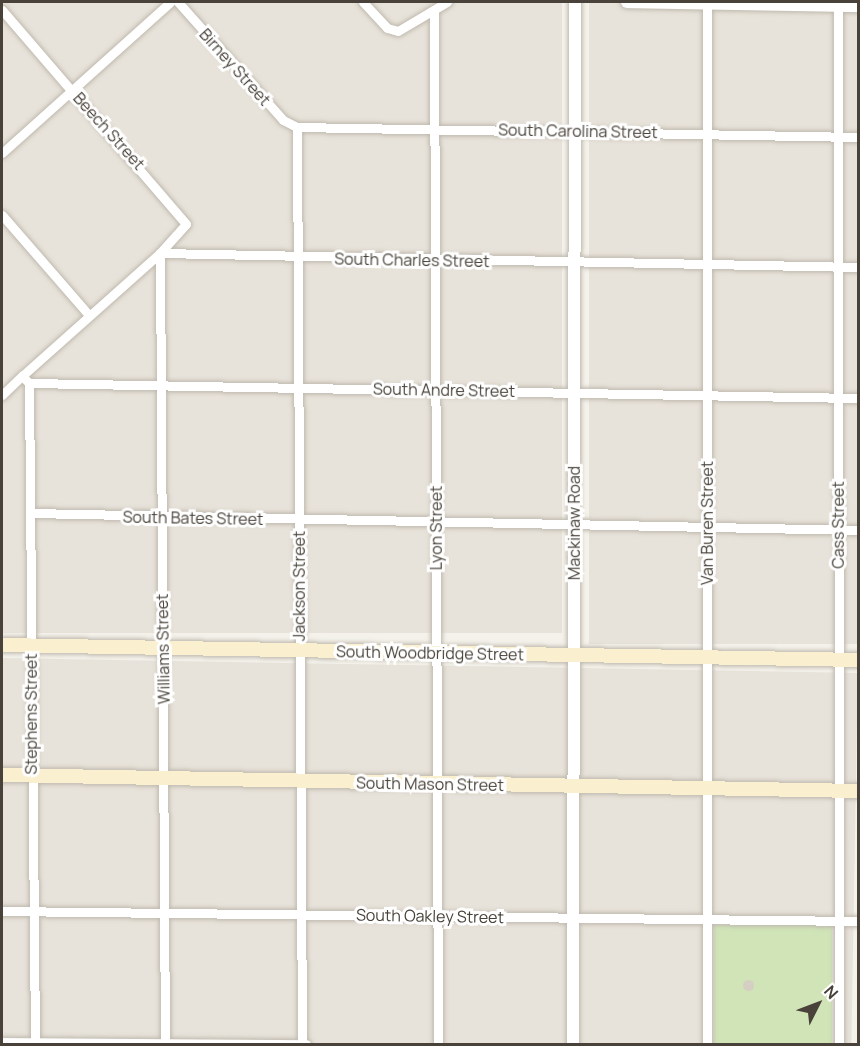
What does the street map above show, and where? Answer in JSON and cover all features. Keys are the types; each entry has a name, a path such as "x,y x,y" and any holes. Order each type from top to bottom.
{"main road":[{"name":"South Woodbridge Street","path":"2,645 858,660"},
{"name":"South Mason Street","path":"2,775 858,791"}],"street":[{"path":"2,153 170,2"},
{"name":"Birney Street","path":"178,2 283,120 297,127"},
{"path":"363,2 387,28 398,31 447,2"},
{"name":"Mackinaw Road","path":"573,1044 575,2"},
{"path":"627,2 858,6"},
{"name":"Van Buren Street","path":"707,2 707,1044"},
{"name":"Cass Street","path":"838,6 839,1044"},
{"name":"Beech Street","path":"2,10 184,216 184,232 160,253"},
{"name":"Lyon Street","path":"434,11 438,1044"},
{"name":"South Carolina Street","path":"297,127 858,137"},
{"name":"Jackson Street","path":"297,127 302,1044"},
{"path":"2,215 89,315"},
{"path":"2,395 26,380 89,315 160,253"},
{"name":"South Charles Street","path":"160,253 297,258 858,267"},
{"name":"Williams Street","path":"160,253 165,1044"},
{"name":"South Andre Street","path":"26,380 858,398"},
{"name":"Stephens Street","path":"26,380 31,513 35,1043"},
{"name":"South Bates Street","path":"31,513 161,518 858,530"},
{"name":"South Oakley Street","path":"2,911 858,921"},
{"path":"2,1042 308,1044"}],"shaded area":[{"path":"2,2 562,2 562,633 2,633"},
{"path":"589,2 858,2 858,644 589,644"},
{"path":"2,658 858,673 851,1044 2,1044"}],"green space":[{"path":"714,925 832,925 832,1044 714,1044"}],"building":[{"path":"748,980 752,981 752,989 748,990 744,989 743,985 744,981"}]}
